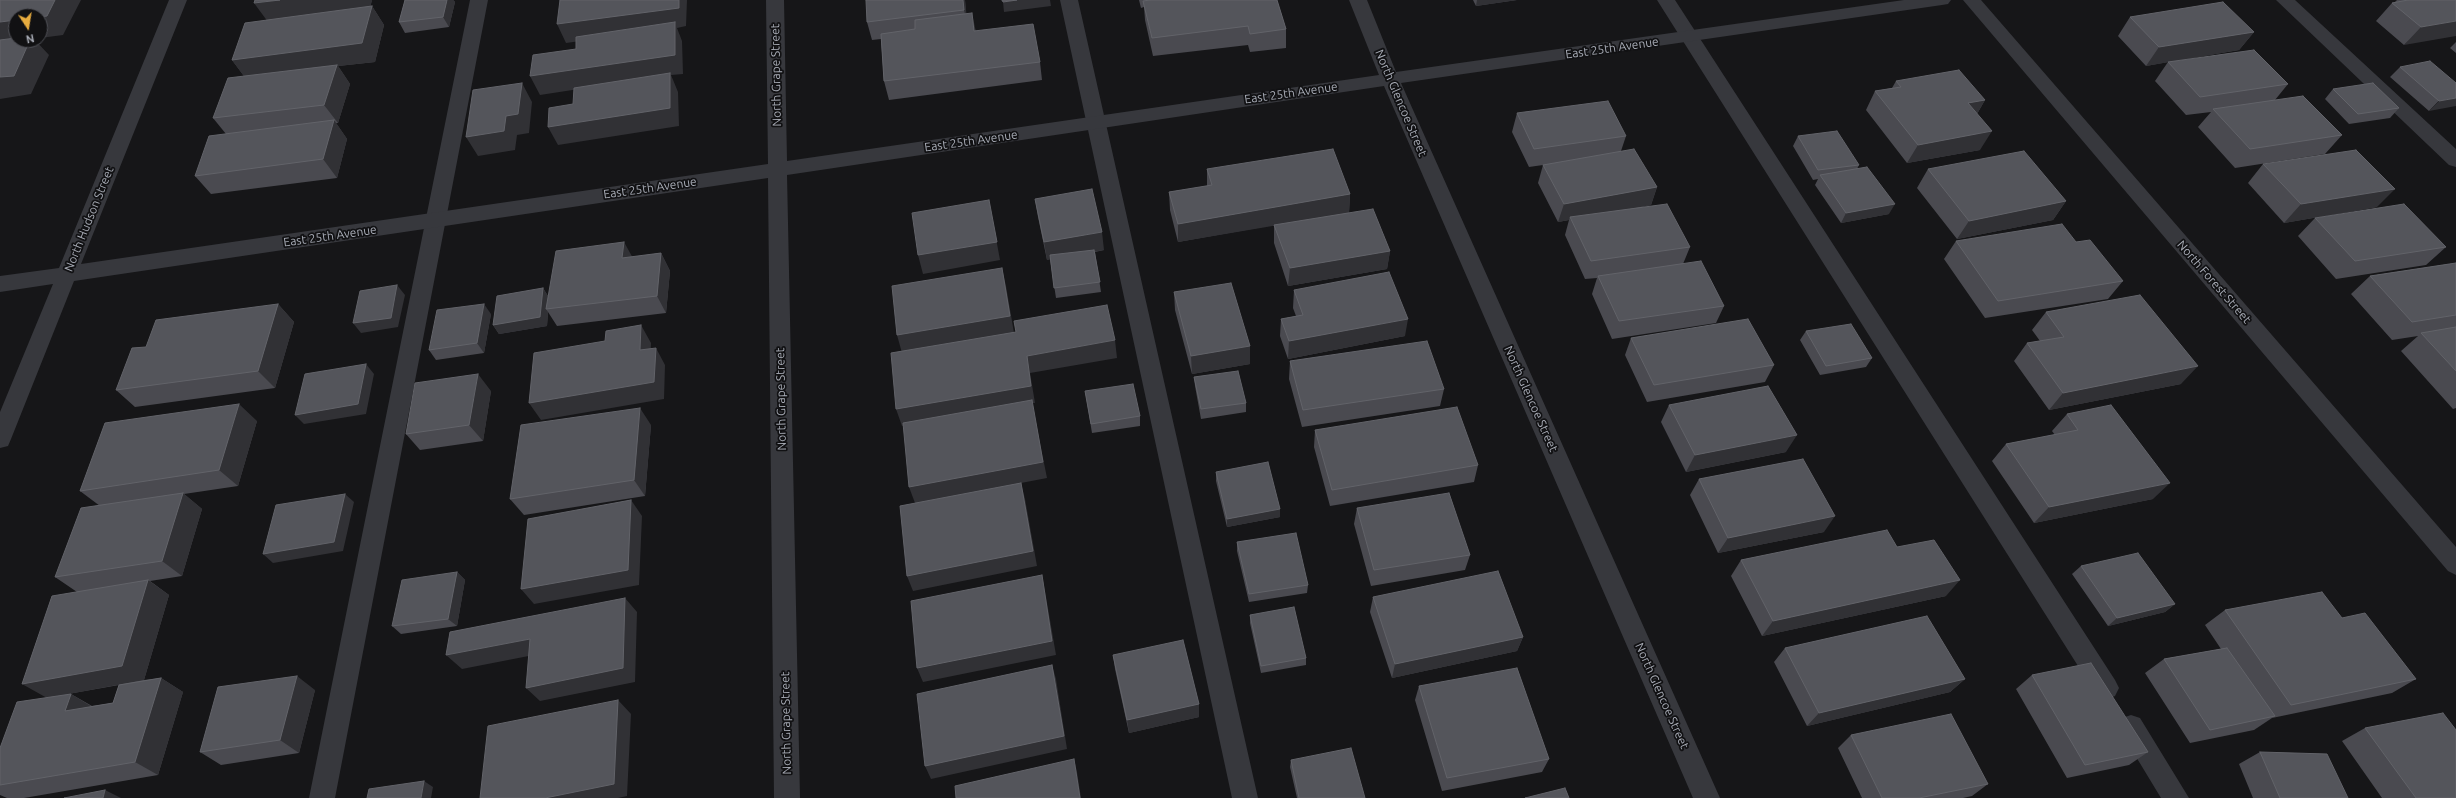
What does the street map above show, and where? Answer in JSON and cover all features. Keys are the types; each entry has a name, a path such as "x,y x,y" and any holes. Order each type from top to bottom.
{"street":[{"name":"North Hudson Street","path":"0,438 178,0"},
{"path":"322,798 478,0"},
{"name":"North Grape Street","path":"775,0 787,798"},
{"path":"1069,0 1245,798"},
{"name":"North Glencoe Street","path":"1358,0 1390,79 1707,798"},
{"path":"1666,0 2176,798"},
{"name":"East 25th Avenue","path":"0,284 1095,122 1942,0"},
{"name":"North Forest Street","path":"1972,0 2456,564"},
{"path":"2285,0 2456,160"}],"building":[{"path":"0,0 55,0 48,14 48,8 8,8 8,21 0,22"},
{"path":"255,0 280,0 254,3"},
{"path":"405,0 447,0 443,17 399,22"},
{"path":"560,0 679,0 679,8 557,24"},
{"path":"866,0 963,0 964,10 867,22"},
{"path":"1002,0 1017,0 1003,2"},
{"path":"1277,0 1286,29 1250,34 1248,26 1152,38 1143,1"},
{"path":"2408,0 2456,0 2456,21 2421,27 2392,3"},
{"path":"2223,2 2254,32 2159,47 2130,17"},
{"path":"372,6 362,43 232,60 245,23"},
{"path":"972,13 974,31 1033,24 1040,62 884,81 881,34 915,29 915,20"},
{"path":"675,22 675,55 530,76 533,55 576,49 576,37"},
{"path":"8,39 8,48 26,48 14,76 0,77 0,40"},
{"path":"2254,50 2288,84 2200,97 2168,62"},
{"path":"2430,61 2456,83 2456,98 2439,101 2400,67"},
{"path":"337,65 324,105 213,118 228,78"},
{"path":"1959,70 1985,100 1968,103 1992,131 1918,145 1875,91 1901,87 1896,81"},
{"path":"670,73 670,108 548,127 549,108 573,104 574,88"},
{"path":"522,83 518,114 506,116 504,131 466,137 473,90"},
{"path":"2373,83 2399,108 2358,114 2333,89"},
{"path":"2303,96 2342,135 2250,149 2213,109"},
{"path":"1608,101 1626,136 1534,149 1517,113"},
{"path":"334,120 323,159 195,176 209,136"},
{"path":"1837,131 1859,165 1818,170 1798,136"},
{"path":"1333,149 1350,194 1178,224 1169,192 1212,185 1207,169"},
{"path":"1634,149 1657,187 1564,204 1543,165"},
{"path":"2356,150 2395,189 2301,204 2263,164"},
{"path":"2024,151 2066,201 1969,221 1928,169"},
{"path":"1867,167 1895,204 1846,213 1820,175"},
{"path":"1092,189 1102,232 1044,242 1035,199"},
{"path":"989,200 997,242 918,255 912,213"},
{"path":"1667,204 1690,247 1591,261 1570,217"},
{"path":"2404,204 2446,247 2355,261 2315,218"},
{"path":"1373,209 1390,251 1290,268 1274,225"},
{"path":"2062,224 2076,242 2090,240 2123,281 1998,301 1956,241"},
{"path":"624,242 622,258 661,253 657,296 546,309 556,251"},
{"path":"1094,250 1100,282 1054,288 1050,255"},
{"path":"1701,261 1724,306 1619,321 1598,276"},
{"path":"2456,263 2456,315 2412,322 2370,276"},
{"path":"1002,268 1010,316 897,335 892,286"},
{"path":"1389,272 1408,319 1289,341 1281,319 1303,315 1294,290"},
{"path":"1231,283 1250,346 1191,356 1174,292"},
{"path":"397,285 391,318 353,323 360,291"},
{"path":"543,288 540,317 493,325 497,296"},
{"path":"2140,295 2198,366 2063,393 2027,343 2064,337 2046,312"},
{"path":"278,304 258,371 116,390 132,348 146,347 156,320"},
{"path":"484,304 477,343 429,350 437,310"},
{"path":"1107,305 1115,340 1027,356 1031,386 896,409 891,353 1016,332 1014,321"},
{"path":"1748,319 1774,365 1654,385 1631,338"},
{"path":"1851,324 1872,358 1826,366 1806,331"},
{"path":"641,325 640,350 656,348 654,382 529,403 534,353 605,341 606,331"},
{"path":"2456,327 2456,371 2421,333"},
{"path":"1427,341 1444,389 1303,410 1290,361"},
{"path":"366,364 358,404 295,415 305,374"},
{"path":"1238,371 1246,403 1201,409 1194,377"},
{"path":"478,374 469,425 406,434 415,383"},
{"path":"1133,384 1140,416 1091,424 1085,391"},
{"path":"1768,386 1797,435 1695,455 1669,405"},
{"path":"1032,400 1043,462 909,487 903,423"},
{"path":"239,404 219,470 80,491 105,423"},
{"path":"2111,405 2170,483 2049,507 2006,444 2078,430 2067,414"},
{"path":"1457,407 1478,465 1332,490 1315,430"},
{"path":"640,408 634,480 510,499 521,425"},
{"path":"1803,459 1835,516 1728,538 1699,479"},
{"path":"1268,462 1280,509 1227,519 1216,472"},
{"path":"1021,483 1033,551 907,576 900,506"},
{"path":"183,493 162,561 55,577 81,508"},
{"path":"1449,493 1470,555 1374,570 1357,508"},
{"path":"345,494 334,542 263,554 276,505"},
{"path":"631,500 628,570 521,589 528,519"},
{"path":"1887,530 1897,547 1934,540 1960,580 1773,621 1741,560"},
{"path":"1296,533 1308,585 1249,594 1237,542"},
{"path":"2138,553 2175,604 2117,618 2081,566"},
{"path":"1498,571 1523,637 1395,664 1373,597"},
{"path":"457,572 448,619 392,626 402,580"},
{"path":"1042,575 1052,641 917,668 911,601"},
{"path":"148,580 122,666 22,684 52,596"},
{"path":"2322,592 2342,618 2365,613 2416,679 2291,705 2225,610"},
{"path":"625,598 623,668 526,688 530,639 446,655 450,632"},
{"path":"1294,607 1306,658 1261,666 1250,615"},
{"path":"1927,616 1965,679 1819,713 1785,648"},
{"path":"1183,640 1199,704 1127,720 1113,655"},
{"path":"2227,648 2275,716 2210,730 2164,659"},
{"path":"2091,663 2148,752 2085,765 2032,675"},
{"path":"1052,665 1064,736 925,766 917,694"},
{"path":"1517,668 1549,759 1447,778 1419,686"},
{"path":"297,676 280,740 200,752 218,687"},
{"path":"161,678 135,762 0,785 0,748 17,702 71,694 65,711 113,703 119,685"},
{"path":"618,700 614,784 545,798 480,798 488,726"},
{"path":"2443,713 2456,730 2456,798 2416,798 2365,728"},
{"path":"1951,714 1988,784 1919,798 1882,798 1851,735"},
{"path":"1351,748 1365,798 1299,798 1291,760"},
{"path":"2260,752 2327,754 2348,798 2280,798"},
{"path":"1074,759 1080,798 956,798 955,786"},
{"path":"424,781 421,798 367,798 369,789"},
{"path":"1565,788 1569,798 1525,798"},
{"path":"105,790 103,798 64,798"}]}
